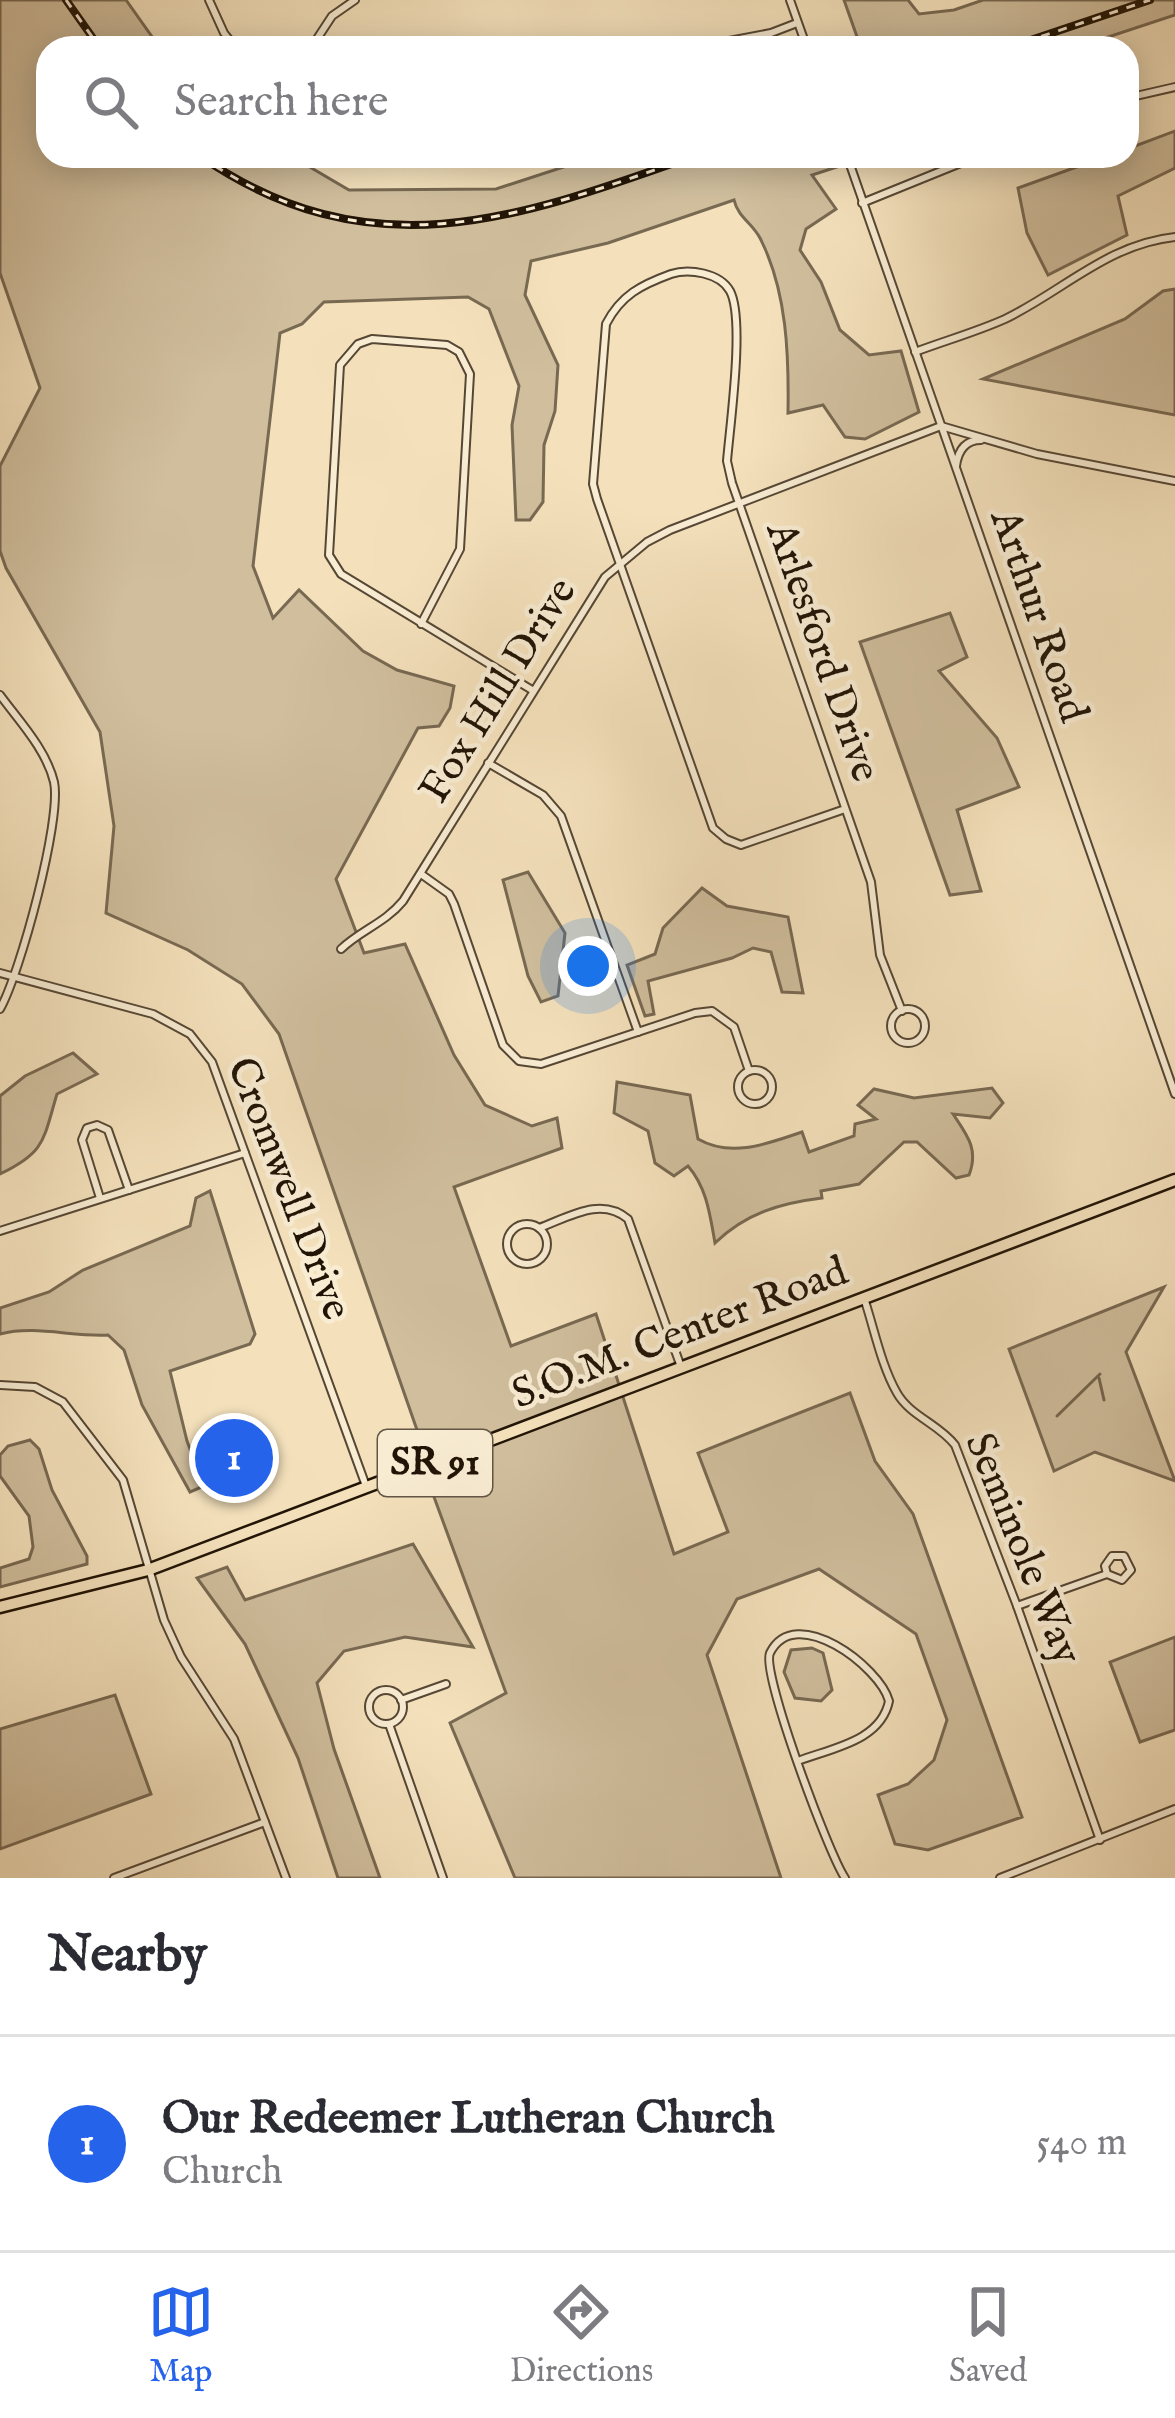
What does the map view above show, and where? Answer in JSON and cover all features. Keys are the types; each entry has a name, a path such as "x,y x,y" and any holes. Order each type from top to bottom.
{"main road":[{"name":"S.O.M. Center Road","path":"0,1607 148,1570 1175,1180"}],"street":[{"path":"209,0 226,36"},
{"path":"319,36 332,16 355,0"},
{"path":"790,0 802,36"},
{"path":"755,36 797,23"},
{"path":"1139,95 1175,87"},
{"name":"Arthur Road","path":"851,168 1175,1094"},
{"path":"862,203 948,168"},
{"path":"915,352 1005,319 1112,254 1147,240 1175,237"},
{"name":"Arlesford Drive","path":"620,564 593,484 606,324 634,289 693,271 723,282 735,306 728,460 738,503 874,892 880,955 902,1011"},
{"path":"421,624 460,548 470,374 459,352 447,345 372,339 358,344 340,364 329,555 341,574 421,624 532,690"},
{"path":"941,426 1036,454 1175,481"},
{"name":"Fox Hill Drive","path":"341,950 356,936 386,921 421,874 592,594 620,564 670,530 941,426"},
{"path":"956,475 959,452 965,445 988,440"},
{"path":"620,564 713,828 741,844 845,809"},
{"path":"0,694 48,766 56,806 15,978 0,1009"},
{"path":"488,763 543,795 561,816 638,1032"},
{"path":"421,874 449,894 454,904 509,1054 528,1065 542,1064 712,1011 734,1028 749,1071"},
{"name":"Cromwell Drive","path":"0,973 153,1014 190,1034 212,1062 367,1489"},
{"name":"Arlesford Drive","path":"902,1011 916,1012 923,1019 923,1033 916,1041 905,1043 893,1033 894,1018 902,1011"},
{"path":"749,1071 760,1071 771,1082 771,1094 759,1104 743,1100 738,1090 740,1078 749,1071"},
{"path":"100,1198 82,1140 87,1128 98,1125 108,1130 130,1190"},
{"path":"0,1231 244,1153"},
{"path":"539,1228 547,1239 542,1258 531,1265 512,1259 506,1247 513,1228 526,1224 539,1228 602,1206 628,1219 681,1367"},
{"name":"Seminole Way","path":"864,1298 897,1394 955,1445 1100,1840"},
{"path":"0,1385 35,1387 63,1402 123,1480 148,1570 181,1657 234,1739 286,1878"},
{"path":"1017,1606 1107,1574 1122,1580 1129,1574 1129,1562 1124,1556 1112,1556 1107,1574"},
{"path":"798,1761 867,1735 883,1722 889,1701 877,1676 814,1634 800,1632 777,1643 767,1663 798,1761 833,1859 845,1878"},
{"path":"401,1700 446,1684"},
{"path":"389,1724 374,1719 370,1703 387,1690 401,1700"},
{"path":"389,1724 401,1715 401,1700"},
{"path":"389,1724 443,1878"},
{"path":"1000,1878 1175,1809"},
{"path":"114,1878 265,1822"}],"shaded area":[{"path":"0,0 126,0 152,36 36,36 36,168 311,168 349,190 496,189 560,168 834,168 812,175 836,209 806,229 800,250 821,282 840,330 869,355 901,351 919,412 865,439 845,437 823,405 788,413 787,346 776,280 760,238 734,200 608,243 531,261 525,295 558,365 555,411 544,445 543,502 530,520 516,520 512,425 519,386 489,309 468,297 324,302 302,324 280,333 253,566 273,618 299,590 363,651 397,670 454,686 450,708 439,726 418,728 336,879 364,953 405,944 454,1055 485,1105 532,1126 557,1118 562,1148 454,1187 511,1346 596,1314 674,1554 728,1532 698,1453 850,1393 875,1461 913,1514 1022,1817 928,1850 895,1844 878,1795 908,1784 934,1760 947,1720 916,1634 819,1569 737,1599 707,1655 781,1878 515,1878 450,1723 506,1693 423,1467 429,1464 279,1034 242,984 188,950 106,913 114,826 100,732 0,551 0,466 40,388 0,273"},
{"path":"844,0 908,0 919,14 983,0 1175,0 1175,15 1111,36 857,36"},
{"path":"1175,131 1175,168 1118,196 1127,235 1048,275 1027,233 1018,188 1074,168 1139,168 1139,144"},
{"path":"1175,289 1175,415 983,379 1125,319 1163,291"},
{"path":"950,613 967,657 939,671 997,738 1019,787 957,810 981,891 950,895 860,642"},
{"path":"528,872 565,933 558,996 541,1002 528,976 503,880"},
{"path":"702,888 727,906 788,917 803,993 782,992 771,952 753,948 648,981 654,1014 645,1016 627,965 655,954 663,928"},
{"path":"73,1053 97,1074 57,1094 35,1151 0,1174 0,1096 25,1076"},
{"path":"617,1082 690,1095 698,1139 723,1148 749,1147 802,1132 809,1152 854,1136 855,1124 876,1119 858,1105 874,1089 914,1098 992,1088 1003,1103 990,1118 953,1114 972,1150 969,1175 956,1178 917,1142 904,1142 859,1184 821,1191 822,1198 765,1211 715,1243 704,1193 688,1166 674,1176 655,1163 648,1131 614,1113"},
{"path":"210,1191 255,1334 250,1344 170,1371 204,1486 190,1492 142,1405 124,1350 108,1335 0,1334 0,1308 49,1292 83,1270 190,1226 196,1198"},
{"path":"1164,1287 1126,1352 1175,1481 1095,1452 1054,1471 1009,1349"},
{"path":"30,1440 39,1449 52,1490 87,1564 0,1587 0,1568 29,1559 33,1547 29,1516 0,1476 0,1455 8,1446"},
{"path":"413,1544 473,1647 405,1637 344,1651 317,1683 334,1749 380,1878 338,1878 298,1758 245,1644 197,1578 227,1567 245,1600"},
{"path":"1175,1637 1175,1730 1140,1742 1110,1662"},
{"path":"812,1648 823,1653 832,1690 821,1701 795,1698 784,1672 791,1650"},
{"path":"115,1695 151,1794 0,1849 0,1729"}],"waterway":[{"path":"1057,1416 1100,1374"},
{"path":"1099,1378 1104,1400"}],"railway":[{"path":"66,0 92,36"},
{"path":"1043,36 1150,0"},
{"path":"221,168 263,192 324,214 384,224 444,224 505,215 660,168"}],"place":[{"name":"Our Redeemer Lutheran Church","path":"234,1458"}]}
